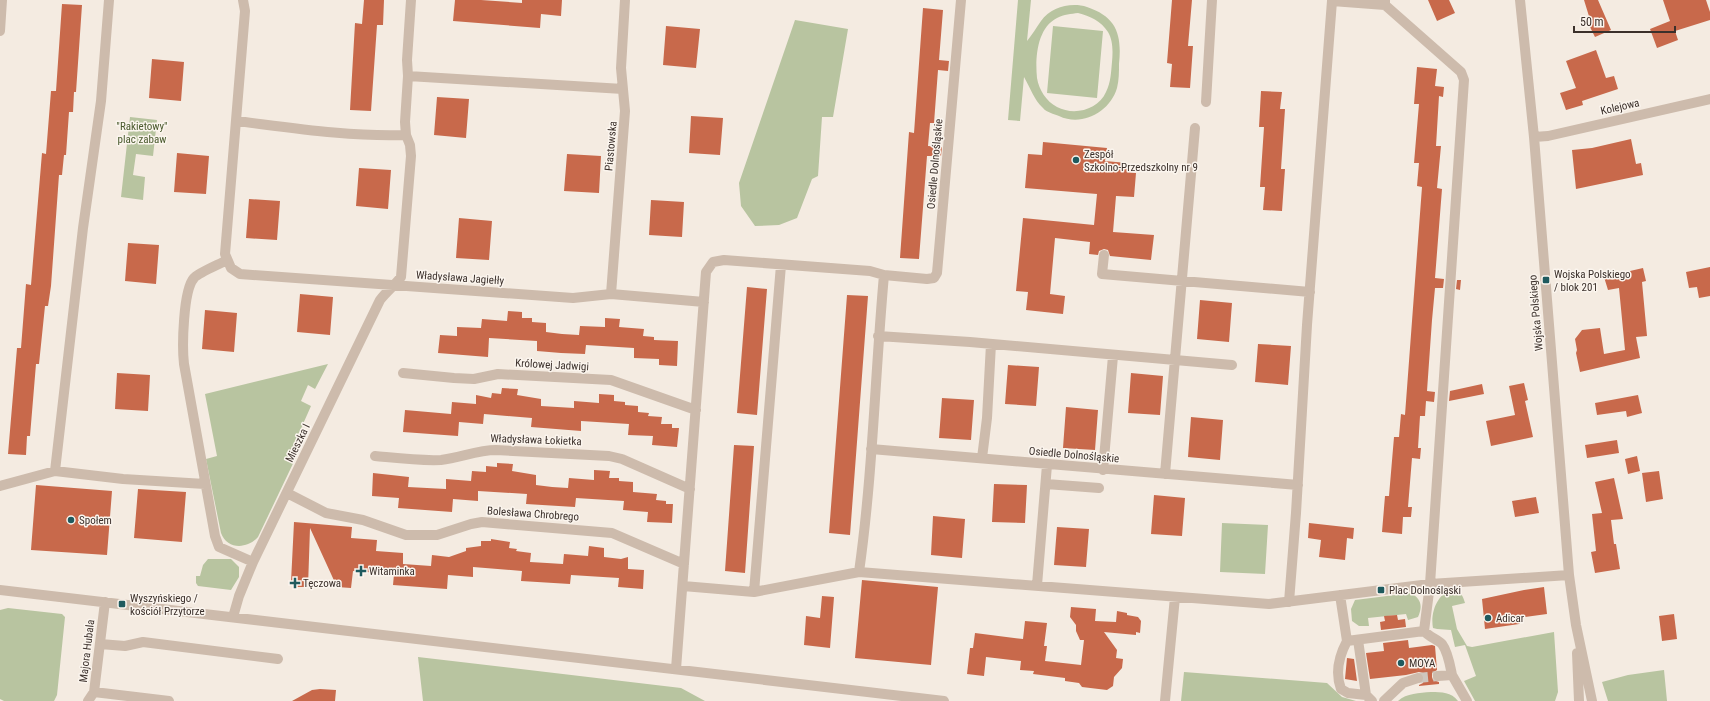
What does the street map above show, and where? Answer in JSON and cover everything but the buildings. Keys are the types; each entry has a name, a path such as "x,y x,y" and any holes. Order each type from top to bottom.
{"street":[{"path":"0,31 2,0"},
{"path":"55,471 83,228 101,101 109,0"},
{"path":"243,0 245,11 226,257 194,277 188,286 182,344 184,364 205,484 212,522 219,547 252,562"},
{"path":"395,285 401,277 403,266 411,164 410,145 406,135 405,122 411,0"},
{"name":"Piastowska","path":"611,294 625,111 621,68 625,0"},
{"name":"Osiedle Dolnośląskie","path":"704,302 706,272 713,262 724,260 870,271 884,275 927,279 934,278 937,273 961,0"},
{"path":"1206,102 1212,0"},
{"path":"1327,0 1385,3 1461,72 1464,80 1430,584 1424,631"},
{"path":"1289,602 1332,0"},
{"name":"Wojska Polskiego","path":"1520,0 1534,137 1569,574 1576,625 1592,701"},
{"path":"408,76 623,89"},
{"name":"Kolejowa","path":"1534,137 1548,136 1710,98"},
{"path":"237,121 293,128 384,136 406,135"},
{"path":"1165,474 1195,128"},
{"path":"1104,255 1102,274 1310,292"},
{"name":"Władysława Jagiełły","path":"226,257 232,268 240,274 573,298 611,294 704,302"},
{"path":"754,592 781,265"},
{"path":"859,572 871,449 878,336 884,275"},
{"name":"Mieszka I","path":"233,617 238,596 252,562 380,300 386,292 395,285"},
{"path":"676,669 704,302"},
{"path":"878,336 991,344 1114,356 1232,365"},
{"path":"982,458 987,418 991,344"},
{"path":"1103,470 1114,356"},
{"name":"Królowej Jadwigi","path":"403,373 474,379 498,374 611,380 696,410"},
{"name":"Osiedle Dolnośląskie","path":"871,449 1103,470 1298,485"},
{"name":"Władysława Łokietka","path":"375,456 440,460 455,458 481,450 496,450 609,456 622,459 690,489"},
{"path":"1037,585 1047,465"},
{"path":"0,486 55,471 123,479 205,484"},
{"path":"1046,484 1099,488"},
{"name":"Bolesława Chrobrego","path":"287,493 326,513 363,520 406,535 437,536 471,524 482,522 612,532 684,564"},
{"path":"683,586 754,592 859,572 1269,604 1430,584 1569,574"},
{"path":"0,590 944,701"},
{"path":"1340,596 1346,641 1340,653 1338,680 1341,689 1348,693 1369,698 1358,640"},
{"path":"1165,701 1175,597"},
{"name":"Majora Hubala","path":"88,701 94,692 105,602"},
{"name":"Wojska Polskiego","path":"1576,625 1579,701"},
{"path":"1346,641 1424,631"},
{"path":"1424,631 1442,644 1452,675 1467,701"},
{"path":"100,644 125,646 143,642 278,659"},
{"path":"1438,676 1452,675"},
{"path":"1384,701 1403,683 1418,678"},
{"path":"94,692 169,701"}],"green space":[{"path":"1018,0 1031,0 1027,41 1045,16 1062,7 1074,5 1087,7 1105,16 1115,28 1118,36 1120,54 1117,88 1108,104 1102,110 1086,118 1077,120 1068,119 1050,113 1044,109 1035,97 1024,77 1020,121 1008,120","holes":["1078,13 1091,17 1099,22 1110,35 1112,42 1111,73 1106,92 1097,103 1085,110 1071,111 1064,110 1053,105 1046,98 1039,87 1036,62 1041,36 1050,23 1065,15"]},
{"path":"795,20 848,29 833,117 822,117 818,176 812,179 797,218 779,225 755,226 741,206 739,183"},
{"path":"1053,26 1103,31 1097,98 1047,93"},
{"name":"\"Rakietowy\" plac zabaw","path":"130,117 157,120 153,156 136,154 133,175 145,177 143,200 121,197"},
{"path":"328,364 315,389 308,385 301,401 311,406 295,442 299,451 258,537 249,544 238,546 233,545 224,539 221,533 206,459 217,456 205,394"},
{"path":"1222,523 1268,525 1265,574 1220,572"},
{"path":"208,559 231,559 239,567 239,577 231,590 198,586 196,583 196,576 200,576 203,565"},
{"path":"1454,589 1461,594 1465,603 1452,606 1457,629 1467,646 1472,647 1554,632 1558,692 1555,701 1475,701 1464,681 1476,676 1465,645 1455,647 1451,630 1433,628 1432,622 1436,604 1444,594"},
{"path":"1411,593 1419,600 1421,606 1418,617 1408,620 1406,614 1368,618 1369,626 1359,626 1352,621 1351,609 1355,600"},
{"path":"8,608 62,614 65,617 57,695 54,701 4,701 0,699 0,610"},
{"path":"418,657 681,688 705,701 423,701"},
{"path":"1664,670 1667,701 1608,701 1602,682 1628,675"},
{"path":"1184,672 1327,683 1342,697 1356,701 1181,701"},
{"path":"1443,692 1449,694 1458,701 1398,701 1409,695"}],"tunnel":[{"path":"1418,678 1438,676"}],"place":[{"name":"Zespół Szkolno-Przedszkolny nr 9","path":"1076,160"},
{"name":"Wojska Polskiego / blok 201","path":"1546,280"},
{"name":"Społem","path":"71,520"},
{"name":"Witaminka","path":"361,571"},
{"name":"Tęczowa","path":"295,583"},
{"name":"Plac Dolnośląski","path":"1381,590"},
{"name":"Wyszyńskiego / kościół Przytorze","path":"122,604"},
{"name":"Adicar","path":"1488,618"},
{"name":"MOYA","path":"1401,663"}]}
